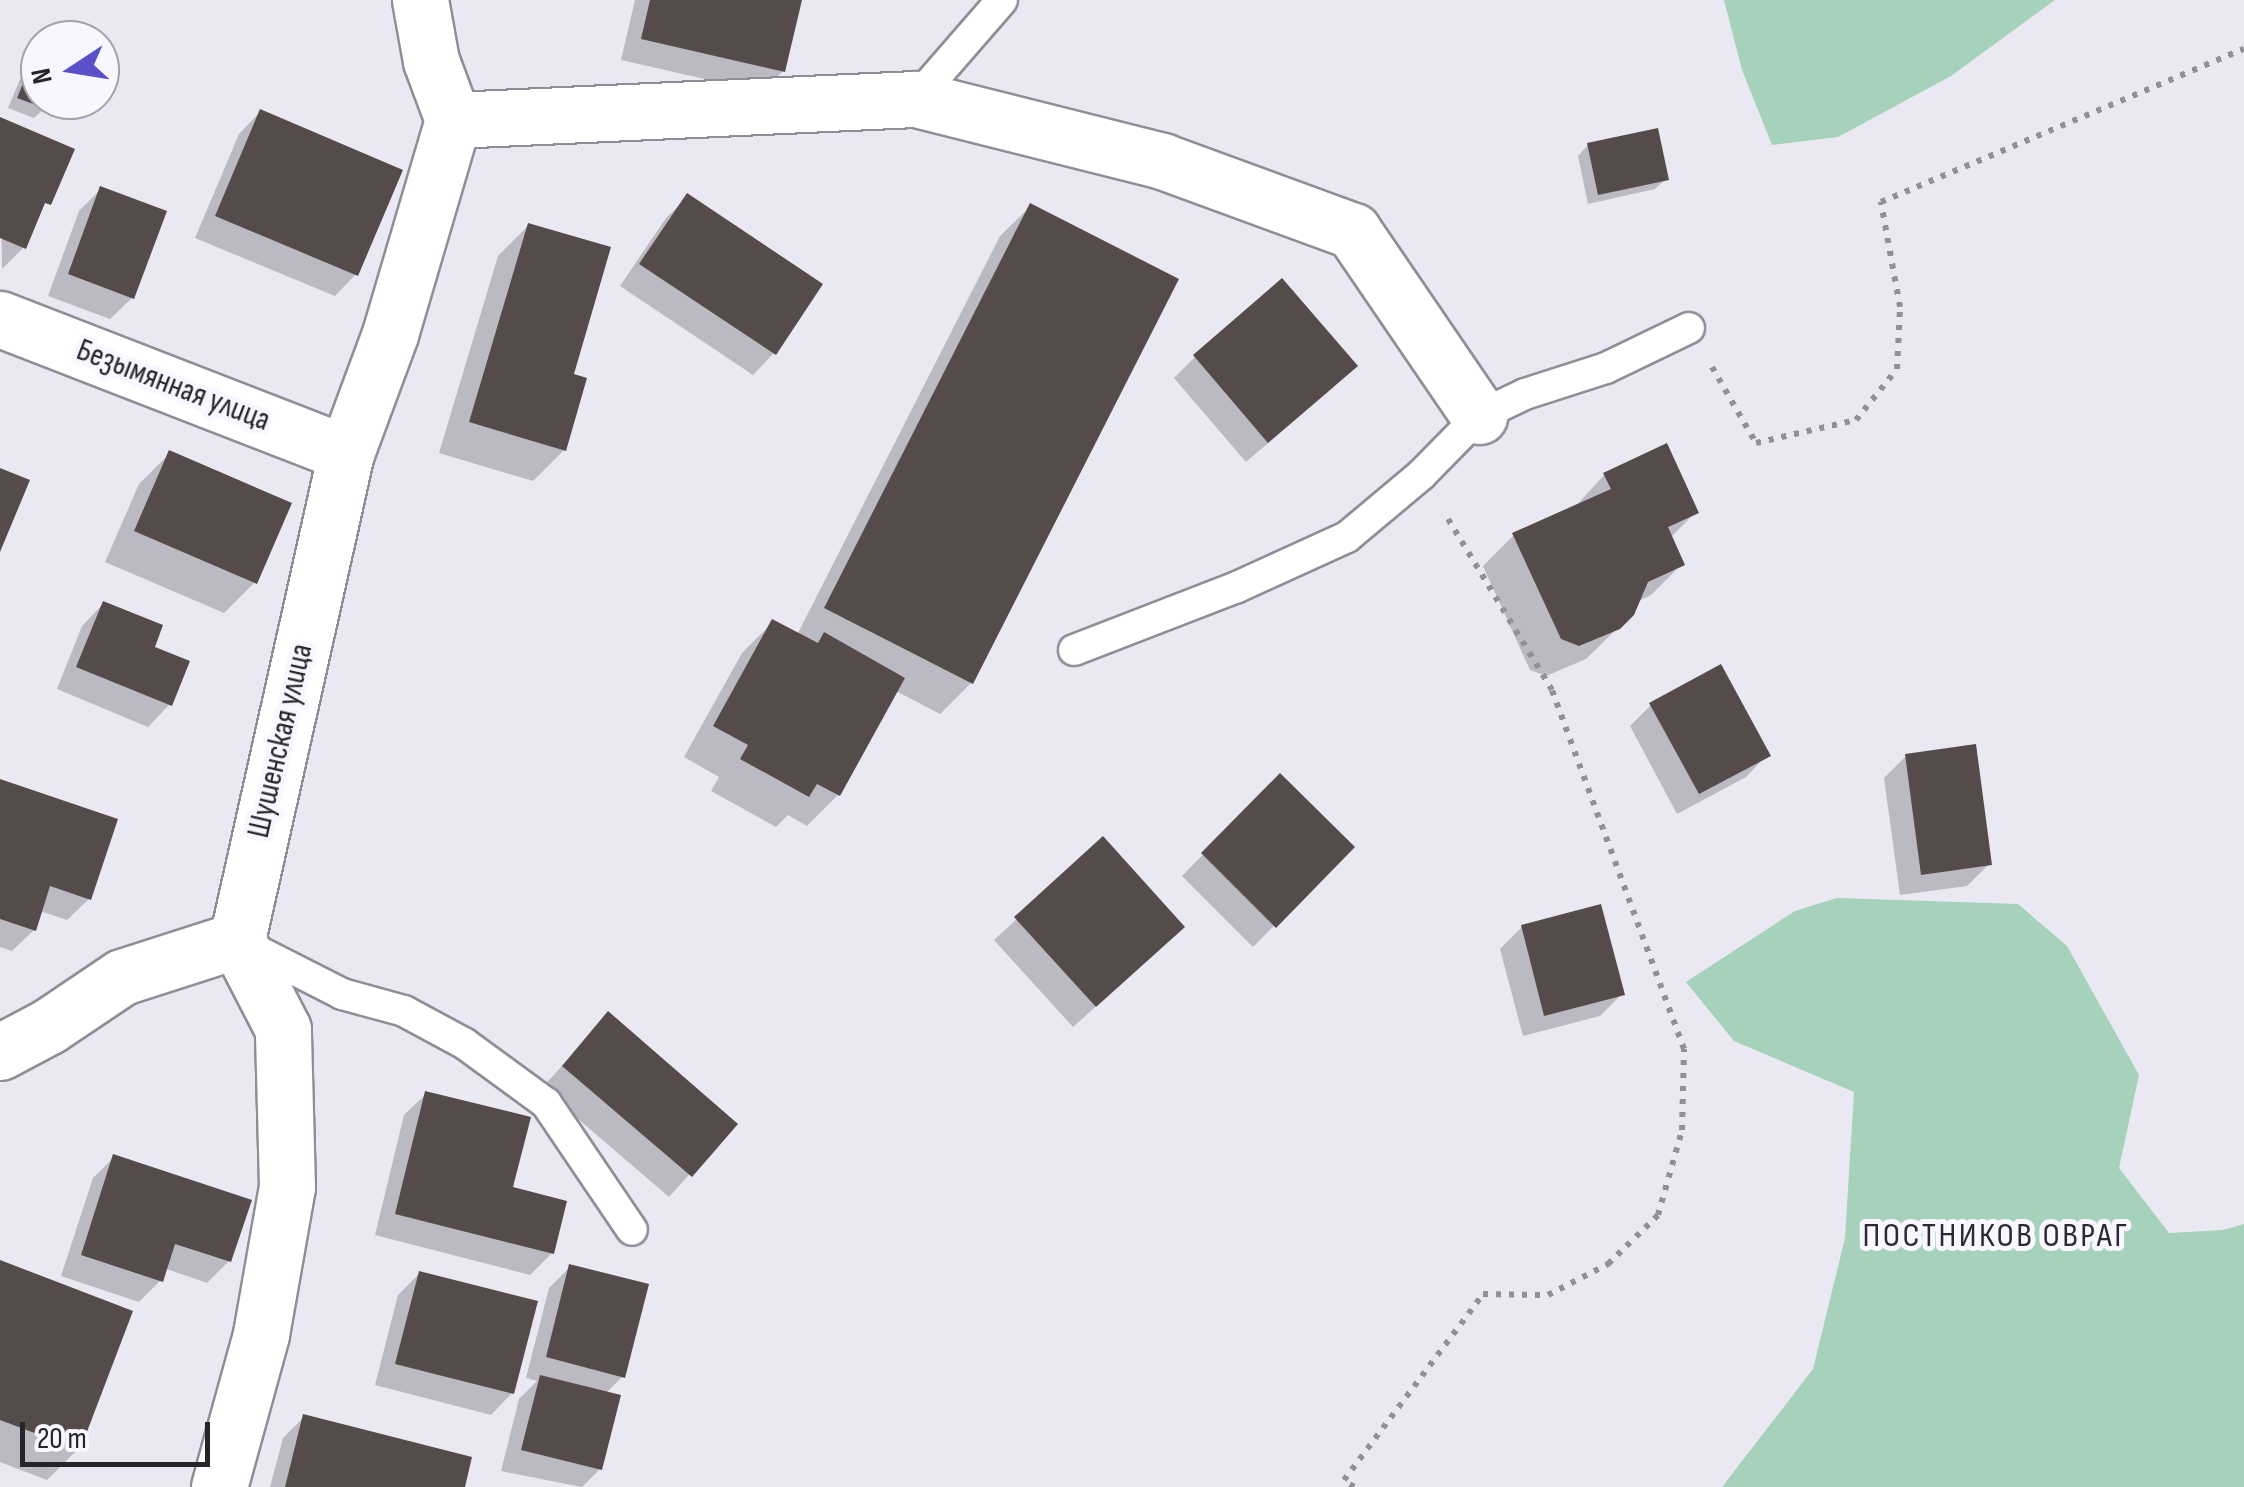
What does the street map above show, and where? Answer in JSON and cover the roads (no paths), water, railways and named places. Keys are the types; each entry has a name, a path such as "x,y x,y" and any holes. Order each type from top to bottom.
{"street":[{"path":"420,0 431,61 454,120 916,99 1162,161 1352,231 1479,416"},
{"name":"Шушенская улица","path":"236,940 346,453 390,334 454,120"},
{"name":"Безымянная улица","path":"0,319 346,453"},
{"path":"0,1052 122,977 236,940 282,1029 287,1187 262,1334 219,1487"}],"lane":[{"path":"916,99 1002,0"},
{"path":"1074,650 1235,588 1347,538 1421,475 1479,416 1525,394 1606,368 1689,328"},
{"path":"236,940 342,994 404,1010 465,1044 546,1104 632,1230"}],"district":[{"name":"ПОСТНИКОВ ОВРАГ","path":"1996,1236"}]}
